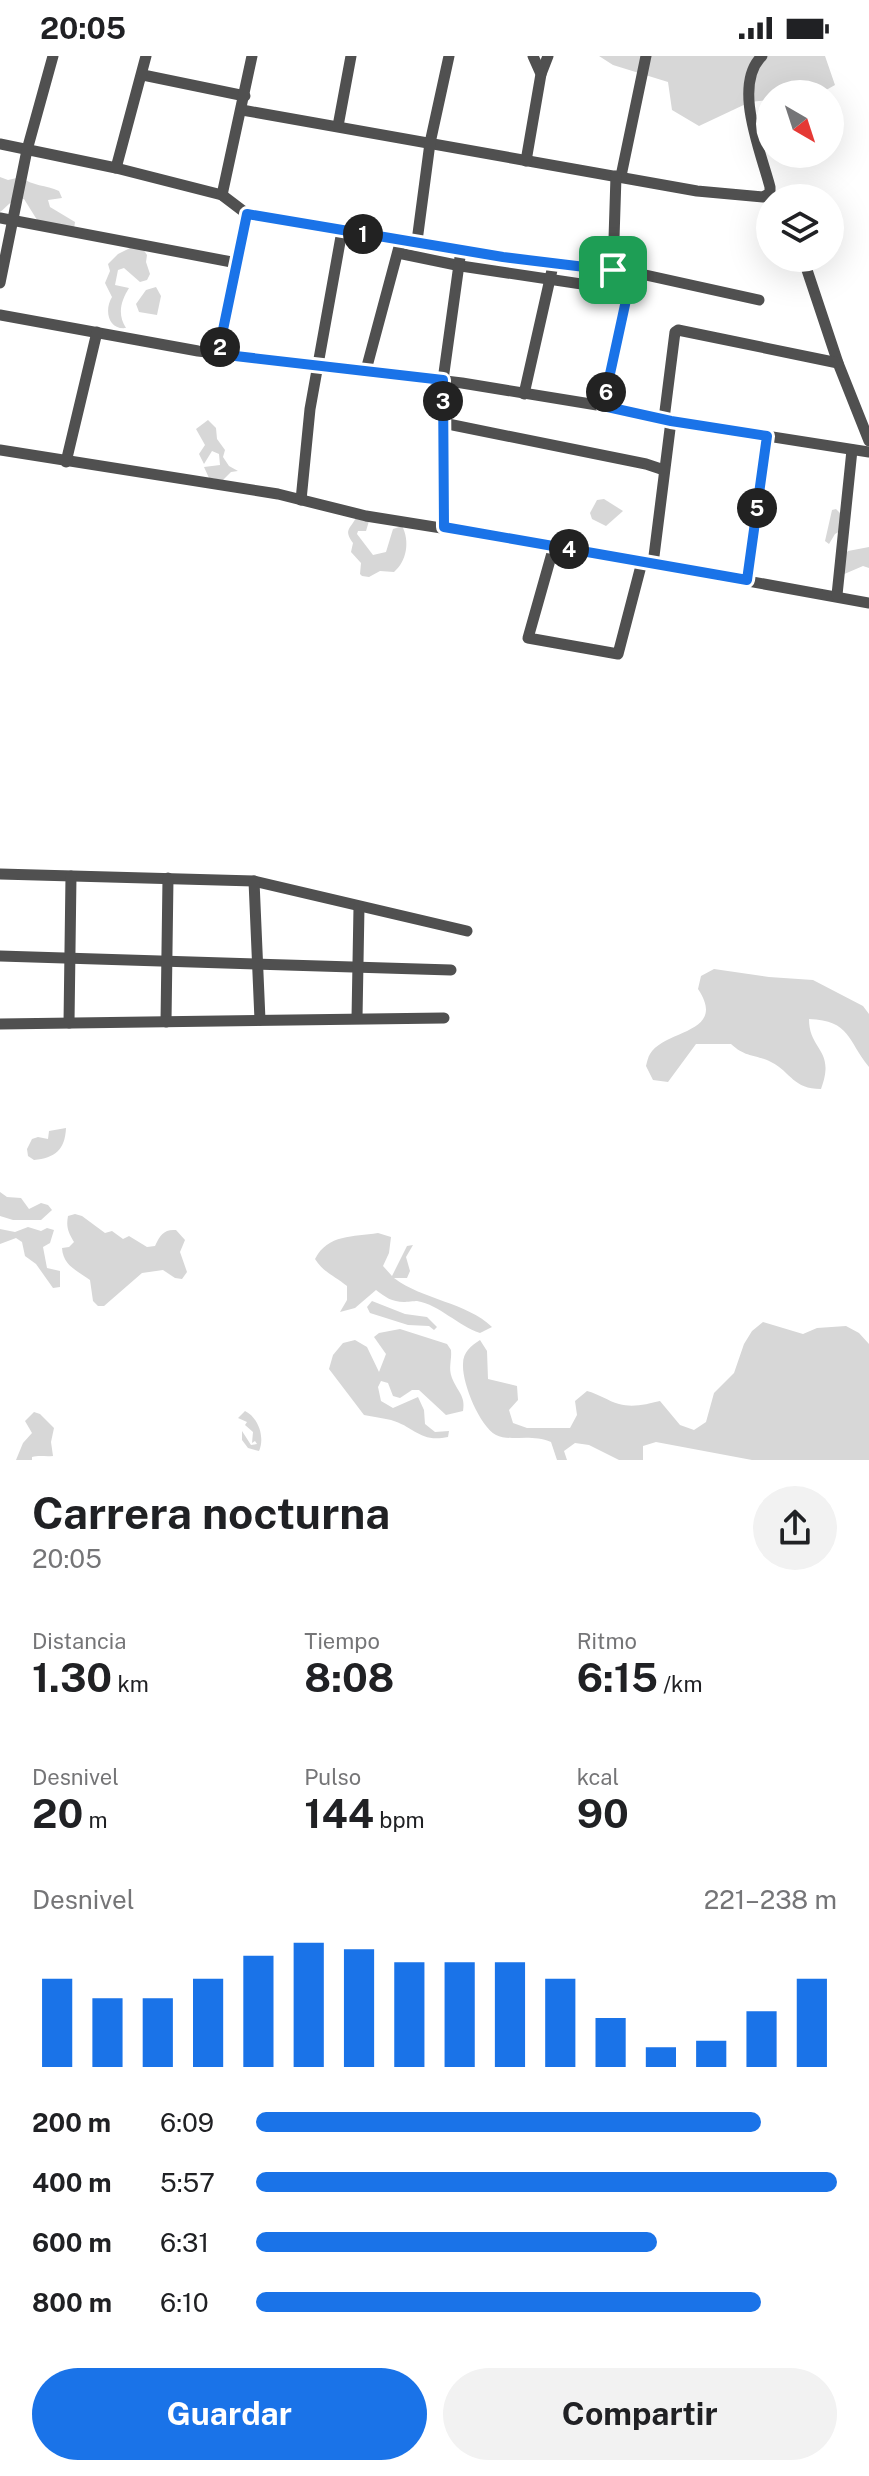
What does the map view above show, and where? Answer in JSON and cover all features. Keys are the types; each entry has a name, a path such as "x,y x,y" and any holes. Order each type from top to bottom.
{"street":[{"path":"0,283 6,219 53,56"},
{"path":"116,168 146,56"},
{"path":"222,195 252,56"},
{"path":"338,126 351,56"},
{"path":"417,241 430,143 449,56"},
{"path":"533,56 541,74"},
{"path":"526,161 541,74 548,56"},
{"path":"603,406 628,291 615,271 619,176 646,56"},
{"path":"756,58 749,78 750,111 769,184"},
{"path":"143,75 245,96"},
{"path":"242,110 697,191 756,196"},
{"path":"0,144 116,168 222,195 247,214 461,250 615,271 759,300"},
{"path":"218,354 247,214"},
{"path":"6,219 237,263"},
{"path":"301,500 304,451 342,231"},
{"path":"366,370 400,238"},
{"path":"444,527 443,380 461,250"},
{"path":"398,253 461,266 628,291"},
{"path":"524,394 554,264"},
{"path":"808,272 838,363 869,441"},
{"path":"0,315 218,354 443,380 869,452"},
{"path":"554,546 528,638 618,654 647,563 664,470 675,332 678,330 838,363"},
{"path":"66,462 97,332"},
{"path":"443,423 664,470"},
{"path":"747,580 767,436"},
{"path":"0,450 301,500 366,516 554,546 869,603"},
{"path":"837,595 852,450"},
{"path":"0,874 254,881 467,931"},
{"path":"69,1023 71,876"},
{"path":"166,1022 168,878"},
{"path":"254,881 260,1020"},
{"path":"357,1018 359,907"},
{"path":"0,956 451,970"},
{"path":"0,1024 444,1018"}],"shaded area":[{"path":"599,56 825,56 833,80 756,80 756,101 699,126 672,110 668,82 613,65"},
{"path":"0,177 8,180 21,177 59,191 62,198 48,200 50,207 75,222 74,229 39,223 24,199 14,201 0,212"},
{"path":"130,248 143,249 150,274 147,280 140,282 124,268 118,270 115,285 129,288 121,308 126,328 120,328 109,318 108,308 112,297 105,283 110,271 108,264"},
{"path":"156,287 161,296 157,315 139,312 136,304 146,290"},
{"path":"208,420 216,428 217,439 225,450 223,457 229,466 238,471 231,472 223,480 209,478 204,467 220,465 219,454 212,451 204,464 199,454 205,445 196,429"},
{"path":"604,499 623,511 606,526 592,519 590,513 597,500"},
{"path":"832,510 840,513 842,530 835,534 829,544 825,541"},
{"path":"356,518 369,521 366,531 358,531 357,534 373,555 386,552 393,529 402,526 406,550 394,572 380,571 369,577 360,574 361,563 351,552 353,543 348,533"},
{"path":"869,547 869,568 863,566 842,575 843,556 848,551"},
{"path":"714,969 813,980 863,1006 869,1014 869,1067 841,1028 809,1019 813,1038 824,1058 825,1076 821,1089 798,1083 778,1066 746,1054 731,1044 696,1044 668,1082 653,1080 646,1066 649,1055 658,1046 700,1023 705,1015 705,1004 698,989 701,976"},
{"path":"66,1128 64,1142 58,1152 34,1160 28,1156 27,1149 32,1139 48,1139 49,1131"},
{"path":"0,1192 7,1197 21,1198 29,1209 41,1203 52,1210 41,1220 13,1220 0,1216"},
{"path":"75,1214 105,1233 112,1231 123,1239 129,1236 147,1247 155,1246 165,1232 176,1230 185,1240 180,1252 187,1272 182,1279 163,1270 142,1273 104,1306 98,1306 93,1301 90,1280 72,1267 63,1254 62,1248 74,1242 67,1223 68,1216"},
{"path":"28,1227 41,1231 47,1228 54,1230 50,1243 43,1247 47,1268 60,1271 60,1287 53,1288 36,1264 25,1256 22,1242 16,1238 0,1244 0,1229 15,1232"},
{"path":"378,1233 391,1237 383,1266 392,1276 407,1246 413,1245 406,1257 410,1271 407,1278 394,1278 470,1312 492,1327 480,1333 425,1303 396,1301 376,1290 355,1308 340,1312 347,1300 347,1286 315,1259 334,1241"},
{"path":"372,1301 405,1314 427,1317 437,1327 434,1330 429,1326 408,1325 370,1313 367,1307"},
{"path":"763,1322 803,1334 817,1328 846,1326 859,1333 869,1344 869,1460 752,1460 656,1442 643,1446 643,1460 619,1460 589,1445 575,1443 564,1451 567,1460 557,1460 551,1442 501,1437 490,1430 473,1403 463,1372 466,1353 480,1340 487,1351 488,1379 517,1386 518,1400 509,1410 513,1423 527,1428 570,1428 577,1415 575,1401 587,1391 624,1405 660,1401 680,1425 694,1430 706,1422 714,1393 734,1373 744,1344 752,1331"},
{"path":"400,1329 447,1344 451,1350 451,1374 462,1397 463,1411 446,1415 419,1390 412,1390 400,1398 393,1396 388,1383 381,1381 378,1387 381,1401 393,1408 418,1397 424,1410 425,1424 435,1432 449,1431 448,1437 431,1438 391,1420 364,1415 329,1369 333,1355 343,1343 355,1340 367,1347 379,1372 386,1354 374,1337"},
{"path":"245,1411 254,1418 260,1429 259,1451 248,1448 242,1440 242,1431 251,1445 257,1444 255,1441 252,1443 253,1432 245,1425 247,1422 238,1418"},
{"path":"34,1412 54,1428 51,1442 53,1456 16,1460 23,1443 32,1433 25,1421"}],"route":[{"path":"247,214 503,257 613,270 618,271 628,291 603,406 671,421 767,436 747,580 444,527 443,380 218,354 247,214"}]}
